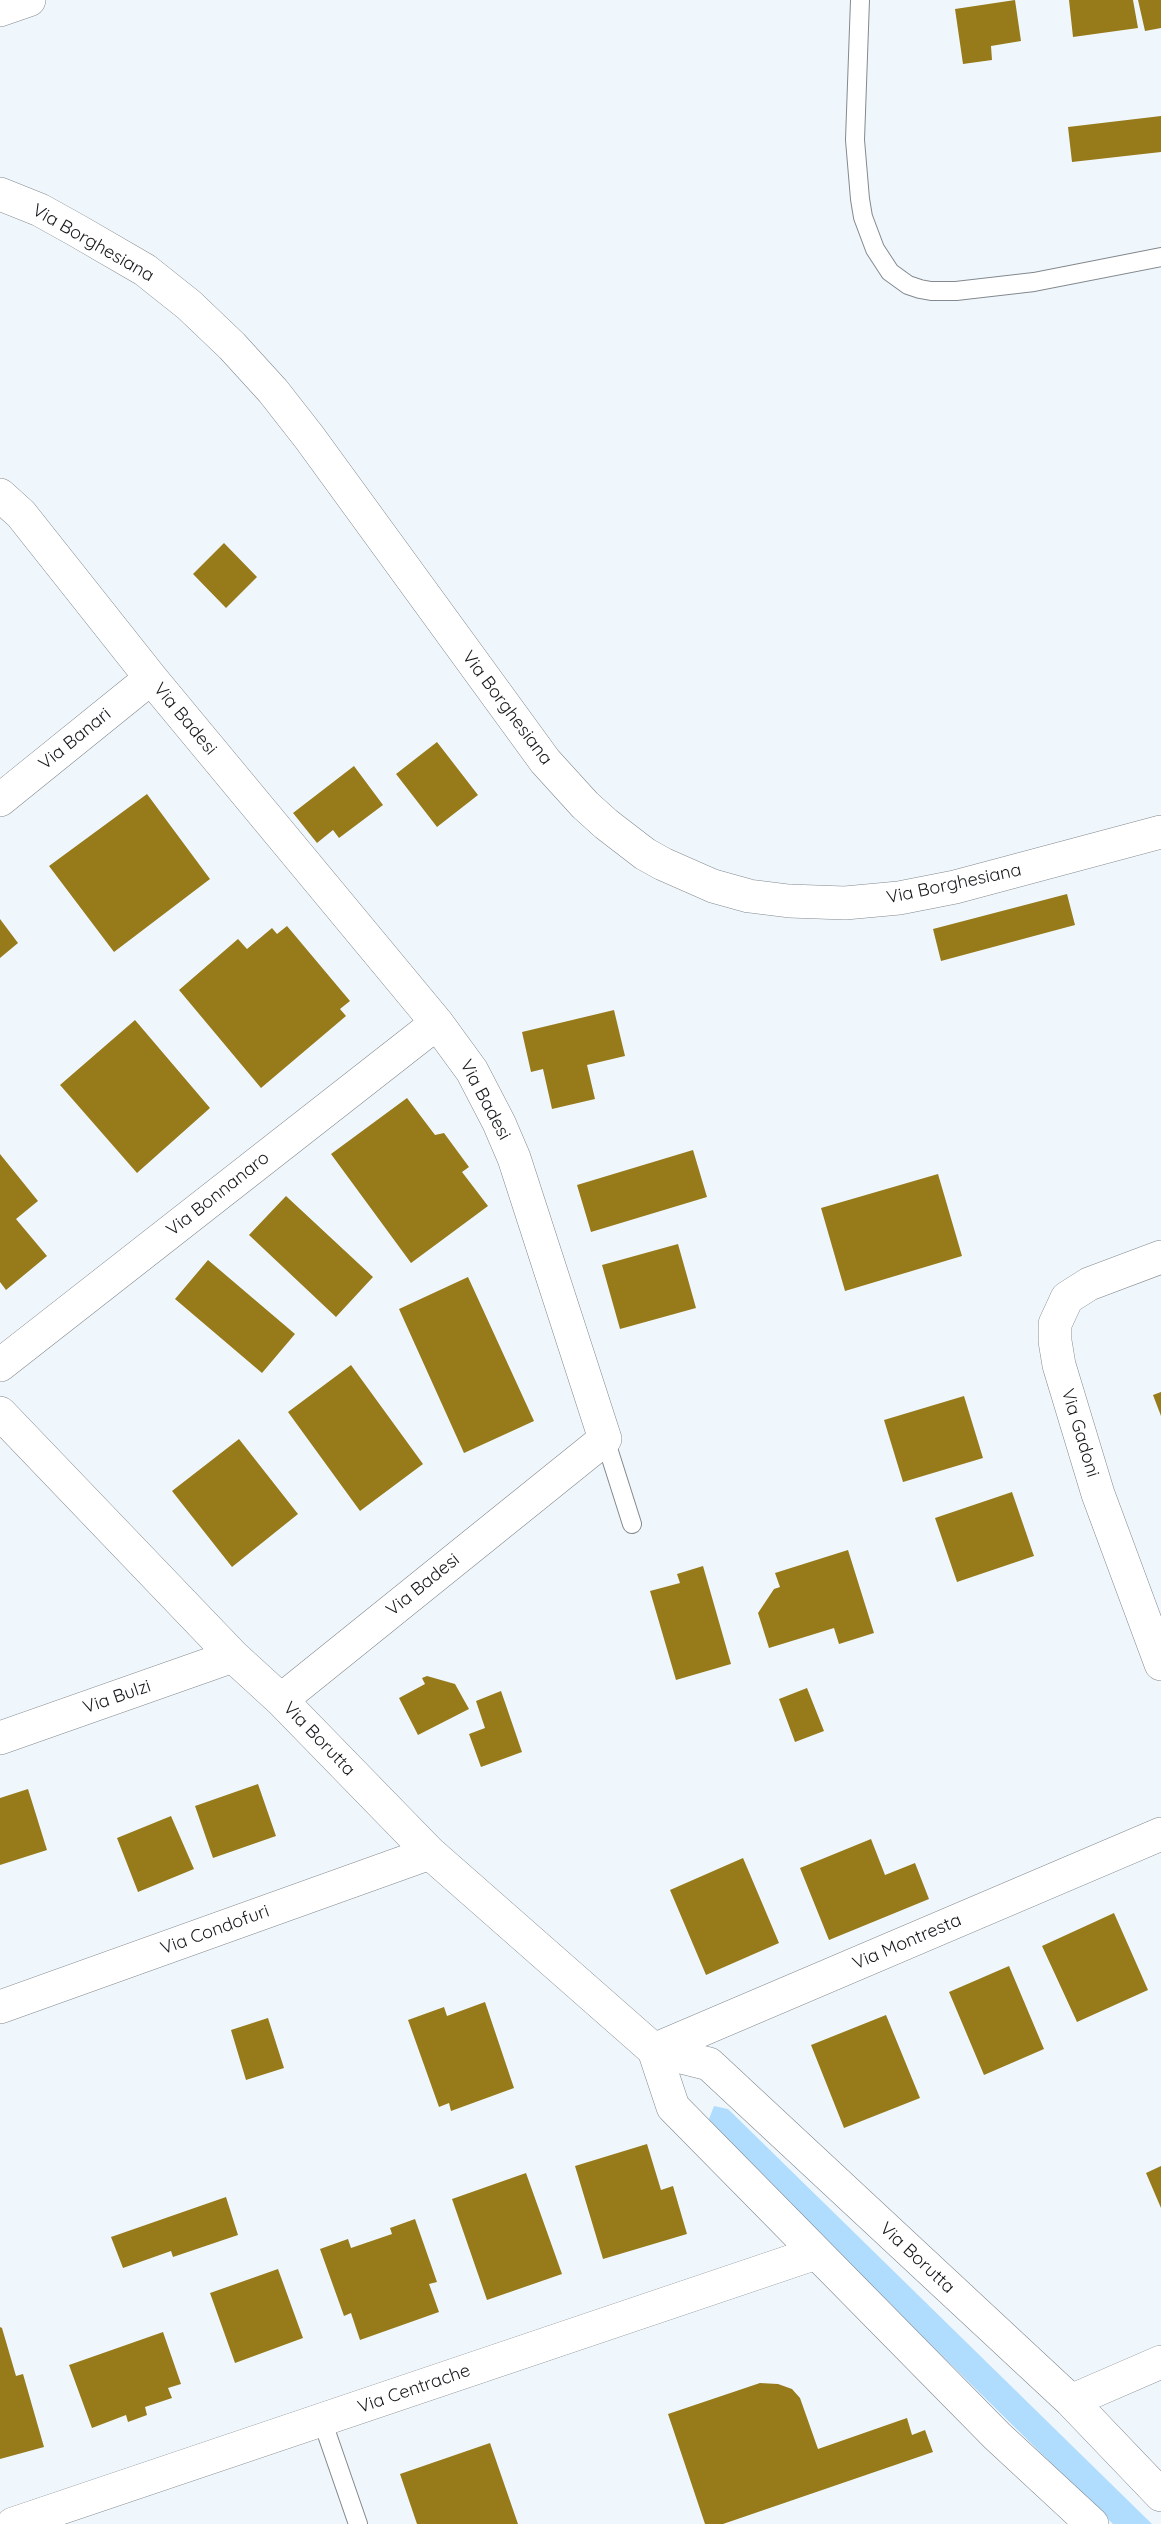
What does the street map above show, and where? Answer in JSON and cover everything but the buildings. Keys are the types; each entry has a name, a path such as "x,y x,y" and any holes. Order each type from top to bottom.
{"street":[{"path":"0,10 29,0"},
{"name":"Via Borghesiana","path":"0,194 67,225 145,270 189,305 232,346 297,422 545,761 585,805 630,843 654,859 713,886 749,896 789,902 845,903 899,898 955,887 1161,832"},
{"name":"Via Badesi","path":"0,495 21,514 151,678 436,1023 472,1071 496,1116 514,1158 605,1439 281,1700"},
{"name":"Via Banari","path":"0,800 151,678"},
{"name":"Via Bonnanaro","path":"0,1365 436,1023"},
{"name":"Via Gadoni","path":"1161,1257 1089,1284 1067,1298 1055,1324 1055,1341 1056,1352 1098,1494 1161,1664"},
{"name":"Via Borutta","path":"0,1413 233,1656 281,1700 430,1853 654,2050 709,2064 1071,2401 1161,2495"},
{"name":"Via Bulzi","path":"0,1738 233,1656"},
{"name":"Via Montresta","path":"654,2050 1161,1834"},
{"name":"Via Condofuri","path":"0,2007 430,1853"},
{"path":"654,2050 673,2107 997,2436 1092,2524"},
{"name":"Via Centrache","path":"13,2524 816,2253"},
{"path":"1071,2401 1161,2362"}],"lane":[{"path":"860,0 855,140 859,190 863,217 869,234 875,249 890,272 908,285 920,289 957,291 1034,282 1161,257"},
{"path":"605,1439 632,1524"},
{"path":"322,2420 358,2524"}],"shaded area":[{"path":"714,2106 728,2109 1152,2524 1113,2524 722,2139 709,2119"}]}
